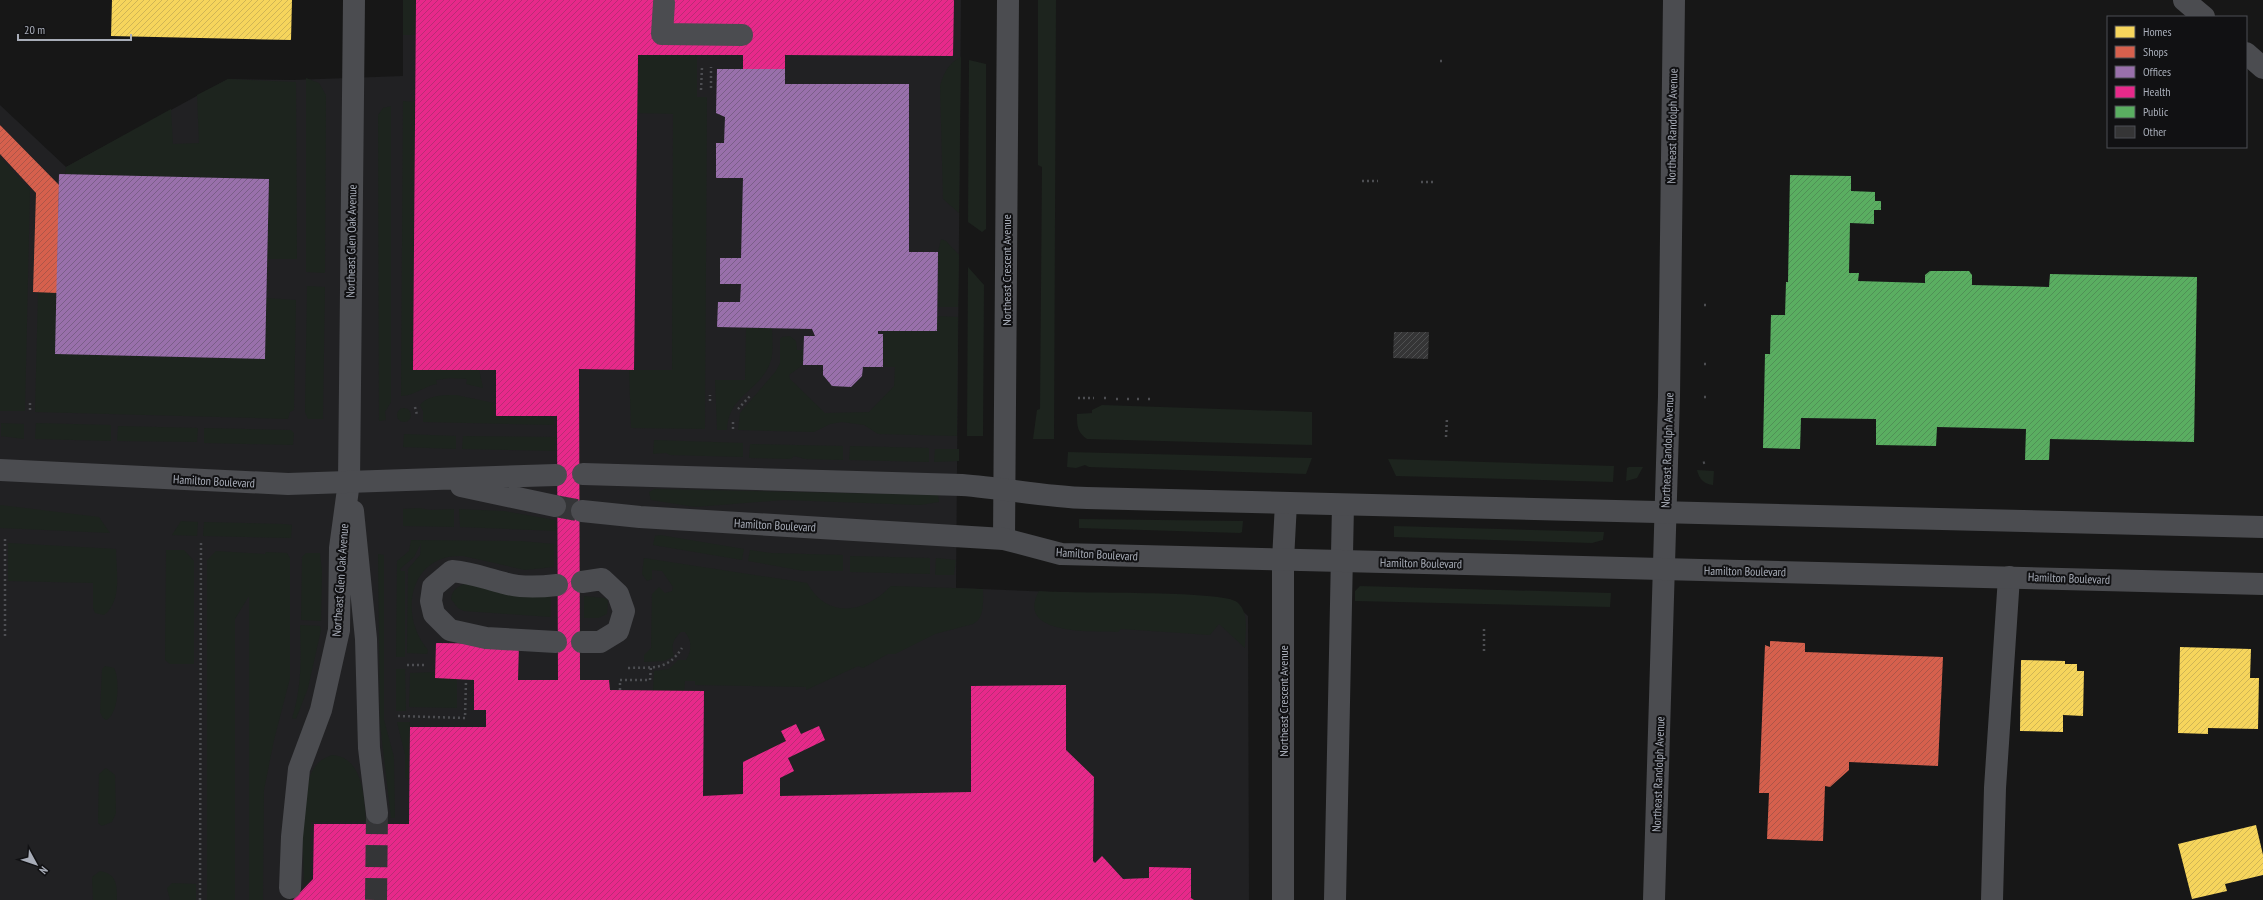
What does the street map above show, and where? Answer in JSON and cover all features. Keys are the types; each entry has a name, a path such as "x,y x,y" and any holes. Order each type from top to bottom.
{"street":[{"name":"Northeast Glen Oak Avenue","path":"290,888 292,837 299,769 321,710 339,630 340,548 349,482 354,0"},
{"name":"Northeast Crescent Avenue","path":"1004,539 1008,0"},
{"name":"Northeast Randolph Avenue","path":"1654,900 1665,513 1674,0"},
{"path":"2184,0 2203,16"},
{"path":"664,3 662,34 742,35"},
{"path":"2247,54 2263,68"},
{"name":"Hamilton Boulevard","path":"0,470 288,484 556,475"},
{"path":"583,474 962,485 1004,488 1060,497 2263,527"},
{"name":"Hamilton Boulevard","path":"429,479 555,506"},
{"name":"Northeast Glen Oak Avenue","path":"349,482 360,564 366,639 369,748 377,813"},
{"name":"Northeast Crescent Avenue","path":"1283,900 1283,560 1286,503"},
{"path":"1335,900 1340,561 1343,505"},
{"name":"Hamilton Boulevard","path":"582,511 640,517 1004,539 1060,554 2263,584"},
{"path":"556,642 486,638 450,630 434,614 431,601 433,587 452,571 474,573 505,584 540,587 557,585"},
{"path":"1992,900 1995,788 2009,577"},
{"path":"582,582 602,579 618,594 624,611 618,631 600,642 582,642"}],"path":[{"path":"1440,61 1445,61"},
{"path":"701,90 702,67"},
{"path":"711,88 712,67"},
{"path":"1362,181 1378,181"},
{"path":"1421,182 1434,182"},
{"path":"1704,305 1709,305"},
{"path":"1704,364 1709,364"},
{"path":"710,395 710,400"},
{"path":"738,409 750,396"},
{"path":"1704,397 1709,397"},
{"path":"1078,398 1094,398"},
{"path":"1148,399 1153,399"},
{"path":"30,400 30,410"},
{"path":"415,407 417,415"},
{"path":"1446,437 1447,418"},
{"path":"733,422 733,429"},
{"path":"4,636 5,537"},
{"path":"200,900 201,543"},
{"path":"1484,629 1484,651"},
{"path":"628,668 668,664 674,660 682,648"},
{"path":"407,665 425,665"},
{"path":"620,690 620,680 650,680 651,666"},
{"path":"390,716 465,718 466,682"}],"shaded area":[{"path":"403,0 961,0 956,588 1230,599 1248,616 1249,900 0,900 0,105 66,167 228,79 293,80 403,76"},
{"path":"403,0 416,0 415,35 403,35"},
{"path":"1038,0 1056,0 1054,439 1033,439 1037,410 1040,409 1042,167 1038,165"},
{"path":"638,55 697,55 697,97 707,97 705,429 631,428 629,370 672,370 673,114 637,113"},
{"path":"961,57 959,213 943,199 940,86 947,69 953,62"},
{"path":"969,60 986,64 986,229 982,232 968,222"},
{"path":"306,78 319,83 326,95 325,273 306,272"},
{"path":"228,79 296,82 297,259 267,259 269,179 65,174 66,167 171,109 173,144 199,143 197,95"},
{"path":"403,101 415,102 413,369 479,369 483,388 466,384 467,379 450,378 436,380 437,384 406,396 401,396"},
{"path":"391,106 391,402 385,412 386,420 379,421 378,115 383,108"},
{"path":"0,157 30,190 25,411 0,411"},
{"path":"941,239 946,241 959,255 958,307 938,307 938,252"},
{"path":"968,267 984,285 983,436 967,436"},
{"path":"307,286 325,287 323,419 308,419 305,412"},
{"path":"38,292 57,293 56,354 265,359 266,298 296,300 294,410 290,412 288,419 35,412"},
{"path":"937,316 958,317 957,436 878,434 864,425 842,422 830,424 814,432 738,430 740,413 776,371 780,363 780,339 782,337 790,336 796,341 797,350 804,350 803,365 789,375 790,379 825,413 869,412 894,386 895,367 883,367 883,331 937,331"},
{"path":"746,328 772,328 772,350 770,363 759,380 738,401 729,418 727,430 717,430 715,380 745,380"},
{"path":"456,395 494,403 494,415 496,416 554,417 554,425 423,422 423,411 420,405 423,402 436,396"},
{"path":"1102,405 1312,412 1312,445 1087,439 1081,434 1078,428 1077,414 1092,413 1092,410"},
{"path":"401,408 407,408 411,412 411,418 407,422 401,422 397,418 397,412"},
{"path":"1,423 24,424 24,439 1,436"},
{"path":"36,423 111,425 111,441 35,439"},
{"path":"118,426 198,428 197,442 117,441"},
{"path":"204,428 291,430 294,433 293,445 204,443"},
{"path":"404,434 456,436 456,449 403,447"},
{"path":"463,436 555,437 555,451 462,449"},
{"path":"654,440 743,443 743,457 670,455 666,453 653,454"},
{"path":"750,444 843,446 843,460 805,459 794,456 791,459 749,458"},
{"path":"850,446 929,448 929,462 849,460"},
{"path":"935,449 959,449 959,461 934,462"},
{"path":"1068,452 1312,458 1306,474 1089,467 1085,465 1076,468 1067,467"},
{"path":"1388,459 1614,466 1613,482 1396,476"},
{"path":"1643,467 1637,478 1626,481 1627,468"},
{"path":"1697,470 1714,471 1713,485 1707,484 1702,480"},
{"path":"655,489 938,495 939,502 920,505 784,500 695,507 651,500 649,492"},
{"path":"0,505 99,517 110,533 0,528"},
{"path":"419,508 430,510 454,509 454,527 403,526 403,509"},
{"path":"459,509 504,511 555,520 556,531 460,527"},
{"path":"1079,519 1243,521 1242,532 1240,533 1079,528"},
{"path":"181,521 198,522 197,536 172,535"},
{"path":"204,522 292,525 291,538 203,536"},
{"path":"1394,526 1604,532 1603,540 1592,543 1394,537"},
{"path":"660,535 744,549 742,560 653,545 655,536"},
{"path":"411,540 521,541 554,544 554,567 525,570 463,556 445,558 431,565 420,575 414,589 412,605 413,621 419,636 428,650 427,654 407,653 408,569 420,555 421,543 414,557 400,569 401,571 405,571 405,657 396,657 397,561 409,551"},
{"path":"8,543 116,549 117,585 114,601 110,609 104,615 95,613 93,608 93,583 8,581"},
{"path":"166,550 184,550 194,561 194,664 170,664 165,660"},
{"path":"750,550 771,553 843,555 843,571 804,571 748,561"},
{"path":"216,551 265,554 266,552 287,553 290,558 290,678 274,740 264,790 263,900 249,900 249,596 235,619 235,900 207,900 207,560"},
{"path":"306,553 320,553 322,571 321,621 301,620 302,557"},
{"path":"378,554 384,555 384,720 394,757 395,818 391,818 380,724"},
{"path":"850,556 930,558 930,574 850,572"},
{"path":"644,558 807,583 816,595 825,603 836,607 859,607 881,595 891,586 983,589 983,604 980,618 973,624 935,634 895,654 888,654 863,668 858,666 806,690 806,687 695,685 695,681 685,681 684,691 653,690 654,671 669,669 678,660 686,660 689,653 690,642 685,632 681,632 673,643 674,656 664,661 644,662 644,655 651,648 652,594 659,587 665,593 672,591 673,587 662,571 652,570 652,579 647,581 642,574"},
{"path":"936,558 956,560 954,575 935,575"},
{"path":"464,584 551,596 551,617 464,611 458,608 451,599 455,590"},
{"path":"1360,586 1611,593 1610,607 1355,601 1355,591"},
{"path":"1039,591 1176,594 1225,598 1237,602 1244,612 1246,623 1245,648 1219,624 1210,635 1121,629 1118,632 1092,632 1060,628 1047,623 1038,616 1034,606"},
{"path":"584,596 605,598 608,601 607,614 598,618 584,618"},
{"path":"300,625 320,626 321,630 308,688 296,719 292,718 298,695 301,661"},
{"path":"105,666 114,668 118,688 114,711 106,720 100,712 102,669"},
{"path":"396,669 405,669 406,711 396,711"},
{"path":"435,672 435,678 457,678 457,708 409,707 410,673"},
{"path":"397,722 410,722 409,781 405,777 405,754"},
{"path":"332,755 342,757 356,770 363,790 366,821 311,822 311,878 304,885 303,821 307,787 311,774 318,763"},
{"path":"106,768 115,775 116,813 112,822 102,826 98,823 99,774"},
{"path":"100,871 106,872 115,881 117,900 93,900 92,877"},
{"path":"172,883 196,884 196,900 170,900 167,888"}],"building: Homes":[{"path":"112,0 292,0 291,40 111,36"},
{"path":"2180,647 2251,649 2250,678 2259,678 2258,729 2208,728 2208,734 2178,733"},
{"path":"2021,660 2065,661 2065,664 2077,664 2077,671 2084,671 2083,716 2063,715 2063,732 2020,731"},
{"path":"2256,825 2263,855 2263,875 2225,884 2227,891 2192,899 2178,844"}],"building: Shops":[{"path":"0,125 59,185 57,293 33,292 36,193 0,154"},
{"path":"1770,641 1805,643 1805,652 1943,657 1938,766 1849,762 1849,770 1830,787 1825,786 1823,841 1767,839 1769,793 1759,793 1765,645 1770,647"}],"building: Offices":[{"path":"743,0 785,0 785,84 909,84 909,252 938,252 937,331 878,331 878,334 883,334 883,367 863,367 862,376 851,387 832,386 823,375 823,365 803,365 804,336 815,336 812,329 717,327 718,302 740,302 741,284 720,284 720,258 741,258 743,178 716,178 716,143 724,143 725,117 716,113 717,69 743,69"},
{"path":"59,174 269,179 265,359 55,354"}],"building: Health":[{"path":"416,0 954,0 953,56 785,55 785,69 743,69 743,55 638,55 634,370 579,369 580,680 609,680 610,690 704,691 703,796 743,794 743,762 786,741 781,731 796,724 801,734 819,726 825,740 788,758 794,771 780,778 780,796 971,792 971,686 1066,685 1066,750 1094,777 1093,861 1095,863 1102,856 1123,879 1149,878 1149,867 1191,868 1191,898 1194,900 293,900 313,879 314,824 409,824 410,727 486,727 486,710 474,710 474,680 435,678 436,643 519,644 518,680 558,680 557,416 496,416 496,370 413,370"}],"building: Public":[{"path":"1790,175 1851,176 1851,191 1875,192 1875,201 1881,201 1881,210 1874,210 1874,224 1850,223 1849,273 1859,273 1858,281 1925,283 1925,275 1930,271 1969,271 1972,275 1972,285 2049,287 2050,274 2197,277 2194,442 2050,439 2049,460 2025,460 2026,429 1937,427 1936,446 1876,445 1876,419 1801,418 1800,449 1763,448 1765,354 1770,354 1771,315 1785,315 1786,282 1788,282"}],"building: Other":[{"path":"1394,332 1429,332 1428,359 1393,358"}],"tunnel":[{"path":"555,506 582,511"},
{"path":"376,900 377,813"}]}
